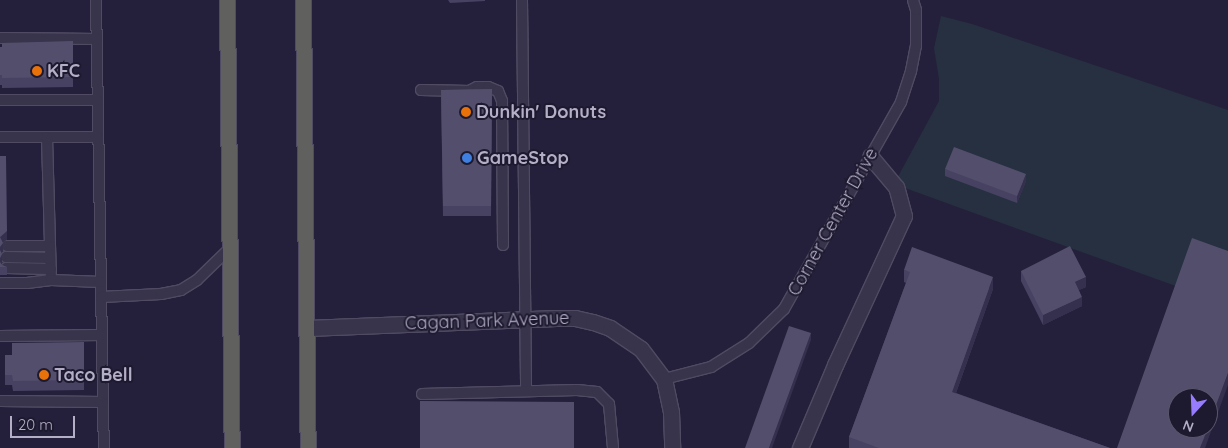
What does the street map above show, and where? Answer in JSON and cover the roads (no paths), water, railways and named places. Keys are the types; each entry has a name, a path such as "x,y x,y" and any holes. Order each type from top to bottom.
{"highway":[{"path":"228,0 232,448"},
{"path":"303,0 308,448"}],"street":[{"path":"800,448 835,365 904,216 896,187 870,156"},
{"name":"Cagan Park Avenue","path":"307,328 575,318 610,328 641,350 664,380 671,412 672,448"}],"lane":[{"path":"96,0 104,448"},
{"path":"522,0 526,391"},
{"name":"Corner Center Drive","path":"664,380 711,367 749,343 784,309 901,102 911,71 916,46 916,10 913,0"},
{"path":"0,38 97,39"},
{"path":"421,90 469,91 477,87 488,87 498,91 502,100 503,245"},
{"path":"0,100 98,100"},
{"path":"0,137 98,137"},
{"path":"47,137 51,275"},
{"path":"7,246 50,246"},
{"path":"101,297 161,294 181,290 197,280 230,248"},
{"path":"6,258 50,258"},
{"path":"6,268 101,282"},
{"path":"0,283 27,283 51,275"},
{"path":"0,336 102,336"},
{"path":"422,394 577,390 597,392 609,404 612,448"},
{"path":"0,401 103,402"}],"place":[{"name":"KFC","path":"37,71"},
{"name":"Dunkin' Donuts","path":"466,112"},
{"name":"GameStop","path":"467,158"},
{"name":"Taco Bell","path":"44,375"}]}
